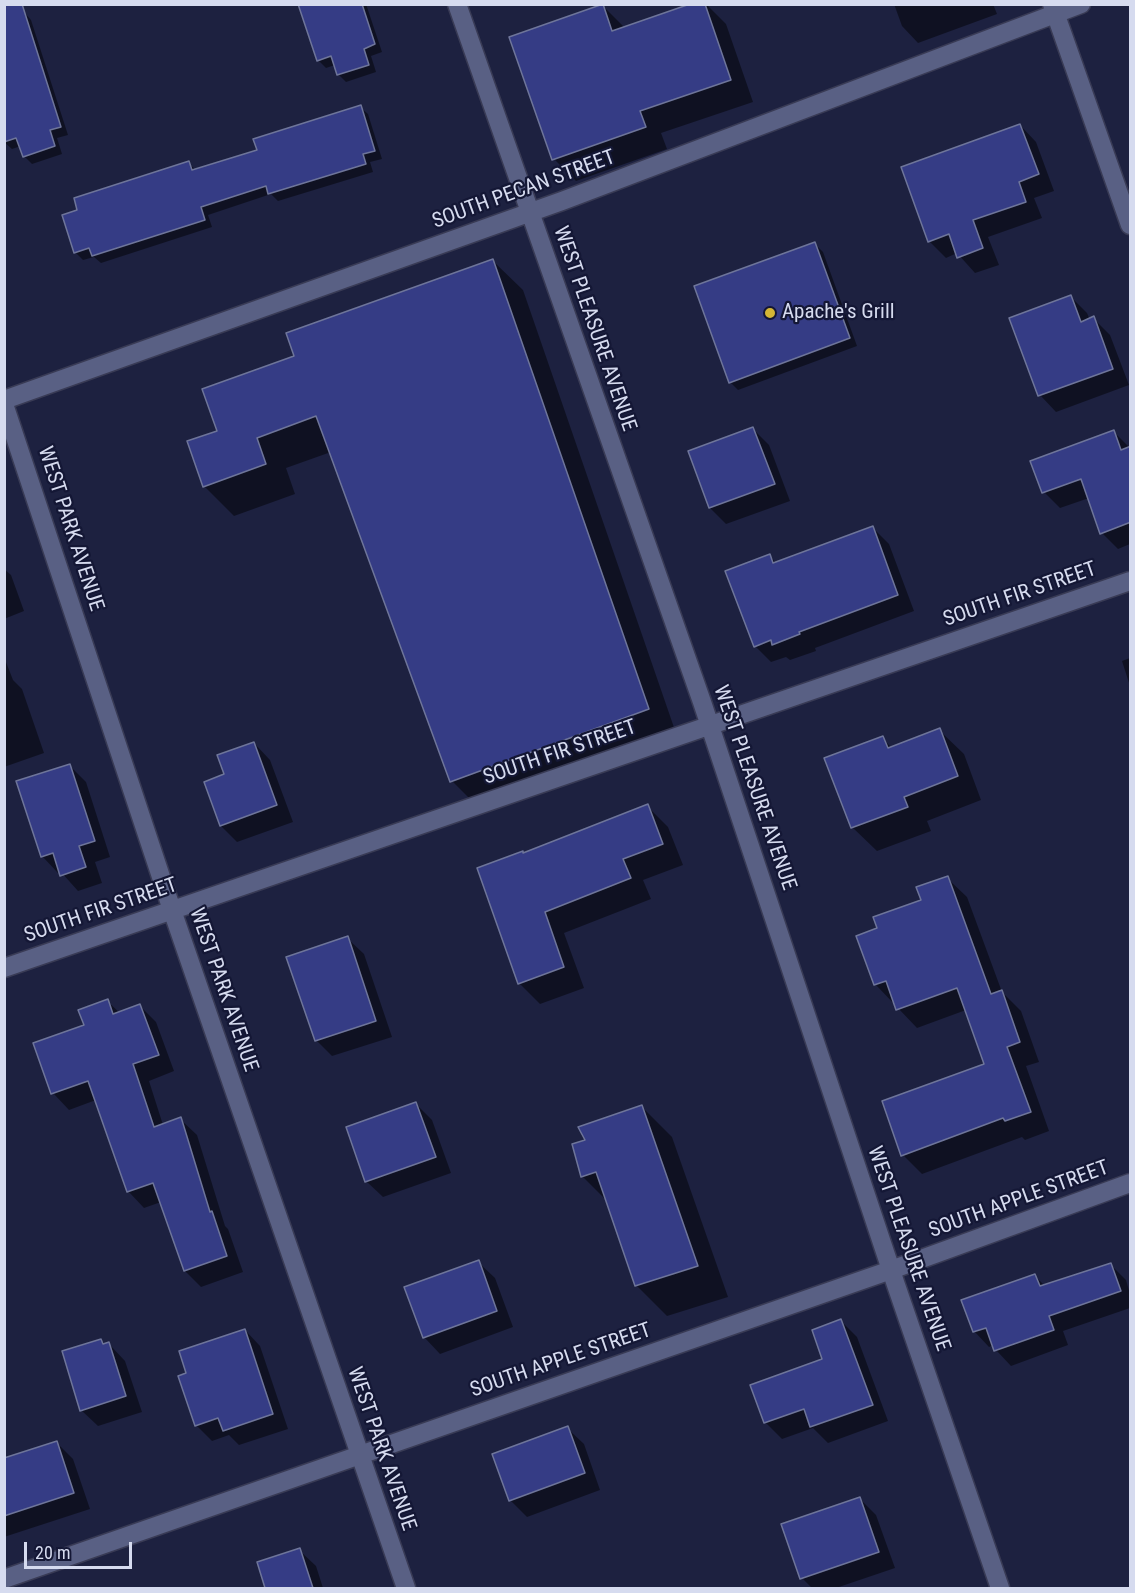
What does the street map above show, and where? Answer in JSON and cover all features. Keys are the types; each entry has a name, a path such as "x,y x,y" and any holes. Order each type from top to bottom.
{"street":[{"name":"WEST PLEASURE AVENUE","path":"457,4 709,726 1000,1588"},
{"name":"SOUTH PECAN STREET","path":"4,402 529,213 1054,9 1081,4"},
{"path":"1054,9 1131,225"},
{"name":"WEST PARK AVENUE","path":"4,402 172,910 406,1588"},
{"name":"SOUTH FIR STREET","path":"4,968 1131,581"},
{"name":"SOUTH APPLE STREET","path":"4,1579 891,1270 1131,1183"}],"building":[{"path":"4,4 22,4 61,127 50,130 55,146 23,157 16,138 4,142"},
{"path":"298,4 362,4 375,44 364,49 369,65 337,75 331,56 317,61"},
{"path":"603,4 612,31 690,4 705,4 731,80 640,111 646,127 552,160 509,37"},
{"path":"361,105 375,151 363,154 366,164 268,194 266,186 201,207 205,220 92,256 89,248 74,253 62,215 77,210 74,198 189,161 192,170 257,150 253,139"},
{"path":"1020,124 1039,174 1019,182 1026,202 973,220 983,248 957,258 949,234 928,242 901,167"},
{"path":"815,242 850,338 729,383 694,286"},
{"path":"493,259 649,709 450,782 316,416 257,438 266,464 203,487 187,441 217,431 202,389 294,356 286,333"},
{"path":"1071,295 1081,322 1094,316 1113,369 1038,396 1009,318"},
{"path":"753,427 775,484 709,508 688,451"},
{"path":"1114,430 1121,450 1131,446 1131,522 1100,534 1081,479 1042,493 1030,461"},
{"path":"873,526 898,595 799,632 800,634 772,645 771,640 754,647 725,571 770,554 773,563"},
{"path":"940,728 958,776 904,797 908,807 851,828 824,758 883,736 888,748"},
{"path":"254,742 277,805 220,826 204,782 224,774 217,755"},
{"path":"70,764 95,841 79,846 86,867 60,876 53,853 41,857 16,781"},
{"path":"648,804 663,844 623,859 631,878 545,912 564,967 518,984 477,868 523,851 523,853"},
{"path":"948,876 991,994 1002,990 1020,1042 1007,1047 1031,1112 1005,1121 1003,1118 901,1156 882,1101 984,1064 957,988 896,1010 886,981 874,985 856,936 877,928 873,917 921,900 916,887"},
{"path":"348,936 376,1021 315,1041 286,957"},
{"path":"108,999 113,1014 140,1004 159,1055 133,1064 154,1127 181,1117 210,1212 212,1211 227,1256 184,1271 153,1183 127,1192 88,1081 51,1094 33,1043 84,1025 78,1010"},
{"path":"416,1102 436,1157 365,1182 346,1127"},
{"path":"642,1105 698,1266 635,1286 596,1172 581,1177 572,1144 585,1140 578,1127"},
{"path":"479,1260 497,1311 423,1338 404,1287"},
{"path":"1111,1263 1121,1291 1049,1316 1054,1330 994,1351 986,1328 973,1332 961,1300 1035,1274 1040,1286"},
{"path":"841,1319 873,1405 810,1427 804,1409 764,1423 750,1385 822,1359 812,1330"},
{"path":"245,1329 273,1414 223,1431 218,1418 195,1426 178,1376 186,1373 179,1351"},
{"path":"101,1339 103,1344 109,1342 126,1396 80,1411 62,1351"},
{"path":"568,1426 585,1473 509,1501 492,1454"},
{"path":"57,1441 74,1493 4,1516 4,1458"},
{"path":"860,1497 879,1552 800,1579 781,1524"},
{"path":"300,1548 313,1588 265,1588 257,1562"}],"place":[{"name":"Apache's Grill","path":"770,313"}]}
